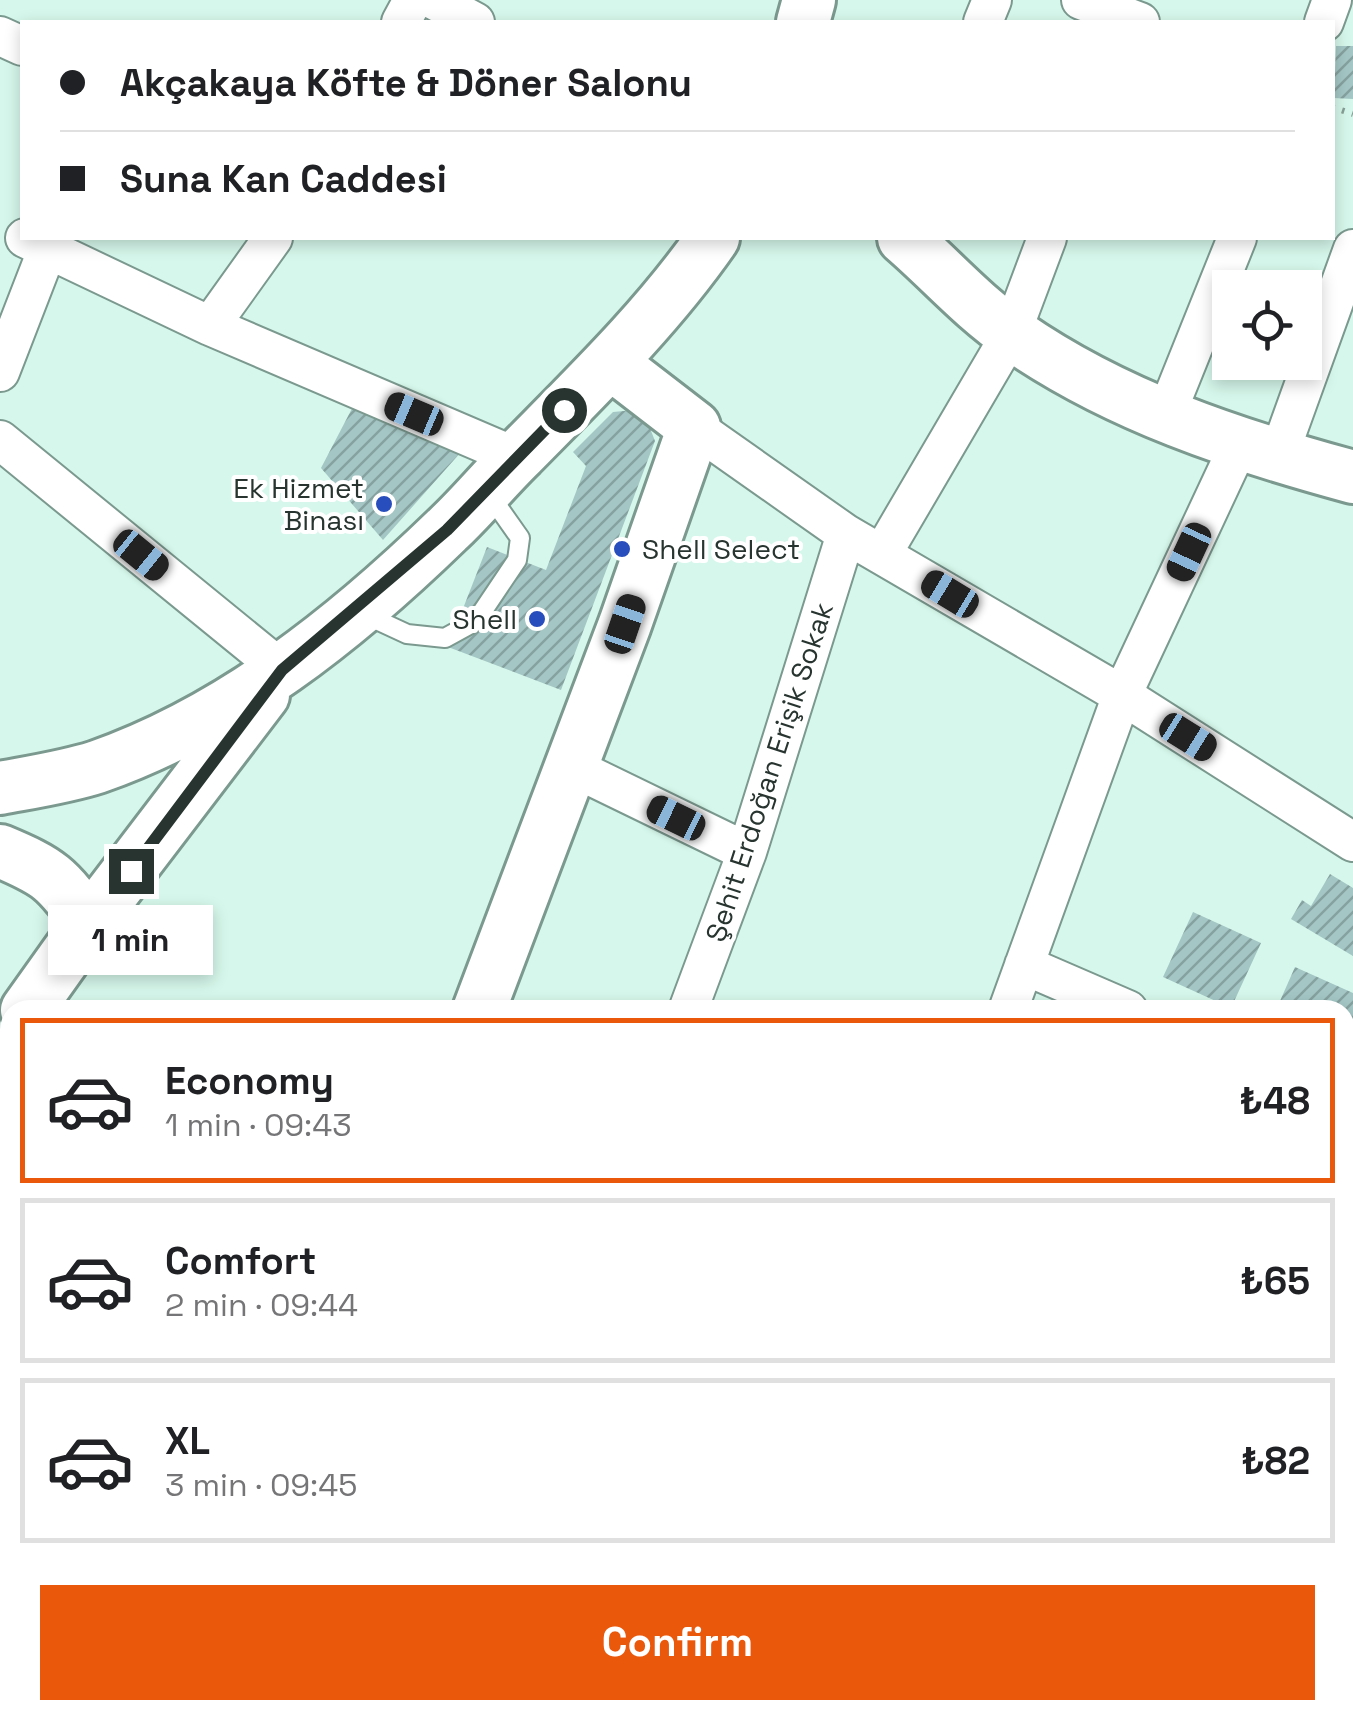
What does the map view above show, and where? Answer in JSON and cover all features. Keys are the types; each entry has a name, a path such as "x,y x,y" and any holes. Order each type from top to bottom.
{"main road":[{"path":"0,788 93,768 146,747 207,719 282,670 447,530 611,363 688,274 712,240"},
{"path":"906,240 1012,334 1101,385 1165,416 1258,451 1353,477"},
{"path":"482,1000 625,624 694,428 611,363"},
{"path":"34,1000 88,923 282,670"},
{"path":"0,851 44,870 67,892 88,923"}],"street":[{"path":"434,0 470,20"},
{"path":"1081,0 1133,16"},
{"path":"210,326 273,240"},
{"path":"882,554 1012,334 1047,240"},
{"path":"1165,416 1236,240"},
{"path":"0,372 32,241 210,326 501,474"},
{"path":"1012,1000 1122,694 1258,451 1353,249"},
{"path":"694,428 846,534 1122,694 1353,842"},
{"path":"0,440 282,670"},
{"name":"Şehit Erdoğan Erişik Sokak","path":"692,1000 747,852 846,534"},
{"path":"570,766 747,852"},
{"path":"1024,965 1105,1000"}],"lane":[{"path":"356,610 407,634 445,638 476,621 517,560 520,538 501,474"}],"building":[{"path":"1336,46 1353,46 1353,99 1335,98"},
{"name":"Ek Hizmet Binası","path":"358,397 461,452 383,540 321,468"},
{"path":"634,410 646,418 655,441 561,690 448,647 487,547 546,570 586,466 573,452 613,412"},
{"path":"1330,874 1353,888 1353,956 1291,919 1302,900 1311,906"},
{"path":"1193,912 1261,943 1235,1000 1213,1000 1163,977"},
{"path":"1295,967 1353,993 1353,1000 1280,1000"}],"place":[{"name":"Ek Hizmet Binası","path":"384,504"},
{"name":"Shell Select","path":"622,549"},
{"name":"Shell","path":"537,619"}],"route":[{"path":"131,871 282,670 447,530 564,410"}]}
